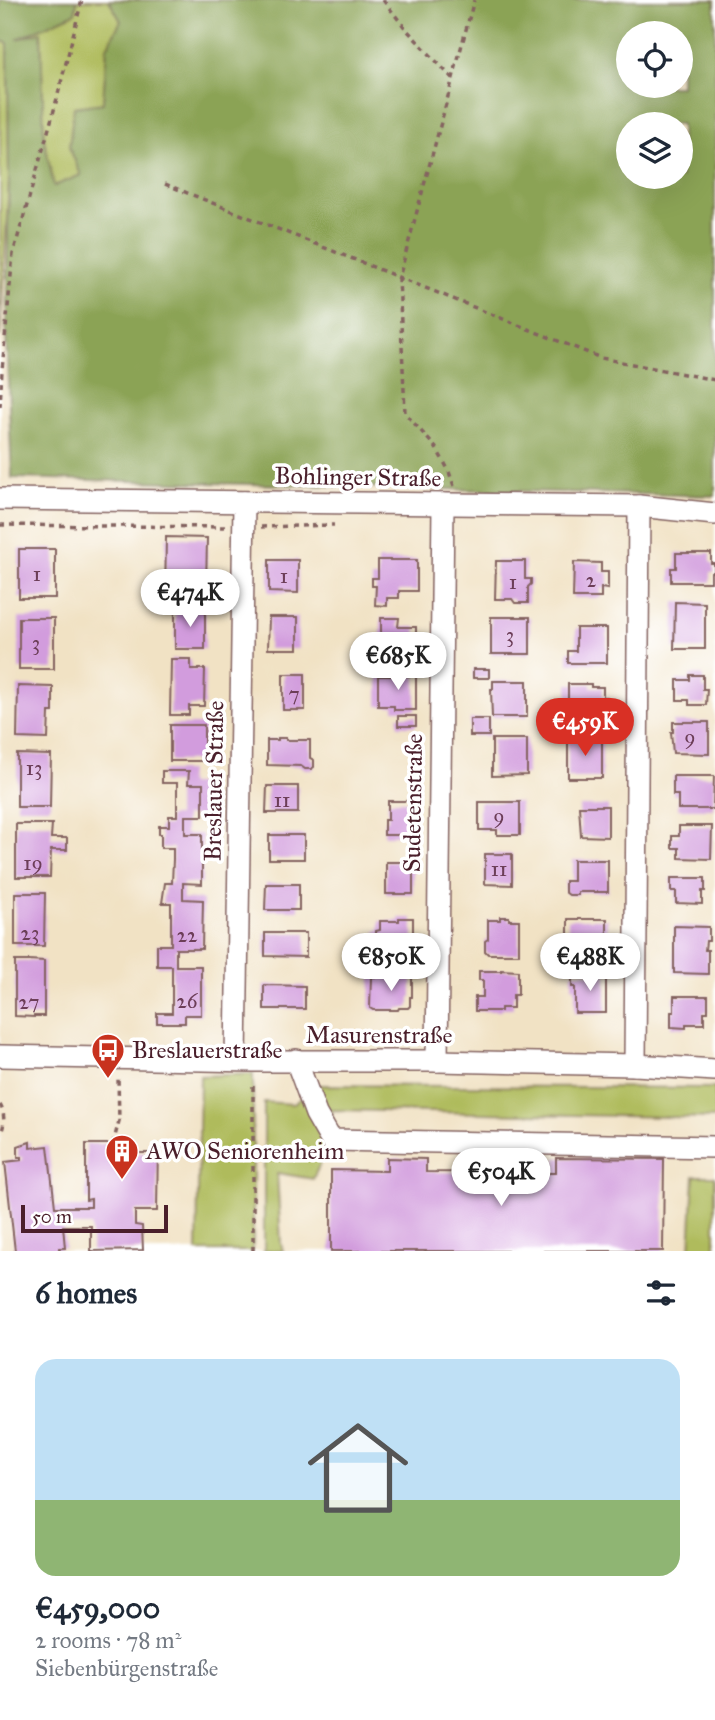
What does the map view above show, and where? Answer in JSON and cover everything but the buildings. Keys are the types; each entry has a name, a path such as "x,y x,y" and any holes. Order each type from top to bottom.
{"street":[{"name":"Bohlinger Straße","path":"0,499 639,506 715,514"},
{"name":"Breslauer Straße","path":"244,502 245,1061"},
{"name":"Sudetenstraße","path":"437,1061 452,504"},
{"path":"635,1065 639,506"},
{"name":"Masurenstraße","path":"0,1056 245,1061 437,1061 635,1065 715,1070"},
{"path":"296,1060 316,1114 331,1140 715,1147"}],"path":[{"path":"0,407 13,254 82,0"},
{"path":"383,0 452,78"},
{"path":"452,504 448,469 436,448 405,413 399,278 474,0"},
{"path":"165,184 601,358 715,380"},
{"path":"113,1144 119,1121 118,1058"},
{"path":"245,1061 253,1251"},
{"path":"0,1105 3,1108 3,1130 0,1134"}],"green space":[{"path":"0,0 77,0 75,13 17,39 41,32 44,139 54,186 81,175 69,147 74,107 103,103 107,47 121,21 109,0 715,0 715,496 12,478 6,335 8,43 0,41"},
{"path":"77,0 109,0 121,21 107,47 103,104 69,147 82,175 53,187 44,139 41,33 8,43 9,180 0,337 0,41 8,42 75,13"},
{"path":"253,1074 253,1251 197,1251 200,1076"},
{"path":"314,1085 715,1088 715,1118 332,1110 331,1140 313,1179 277,1173 283,1251 264,1251 264,1102 294,1104"},
{"path":"694,1176 715,1176 715,1251 690,1251"}],"place":[{"name":"Breslauerstraße","path":"108,1080"},
{"name":"AWO Seniorenheim","path":"122,1181"}]}
